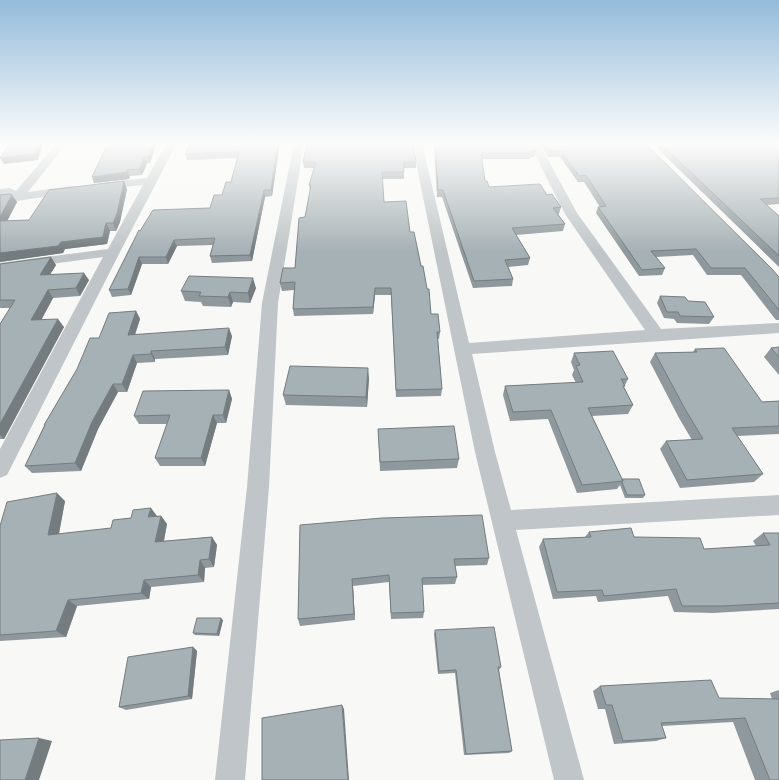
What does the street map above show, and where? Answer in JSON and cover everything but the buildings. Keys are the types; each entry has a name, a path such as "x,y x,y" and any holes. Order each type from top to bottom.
{"street":[{"path":"17,197 32,179"},
{"path":"230,780 258,487 270,303 292,179"},
{"path":"425,179 485,452 569,780"},
{"path":"553,179 571,214 656,335"},
{"path":"0,193 10,192 17,197 150,180"},
{"path":"0,469 150,180"},
{"path":"0,267 113,252"},
{"path":"463,349 779,328"},
{"path":"502,521 779,505"}]}
